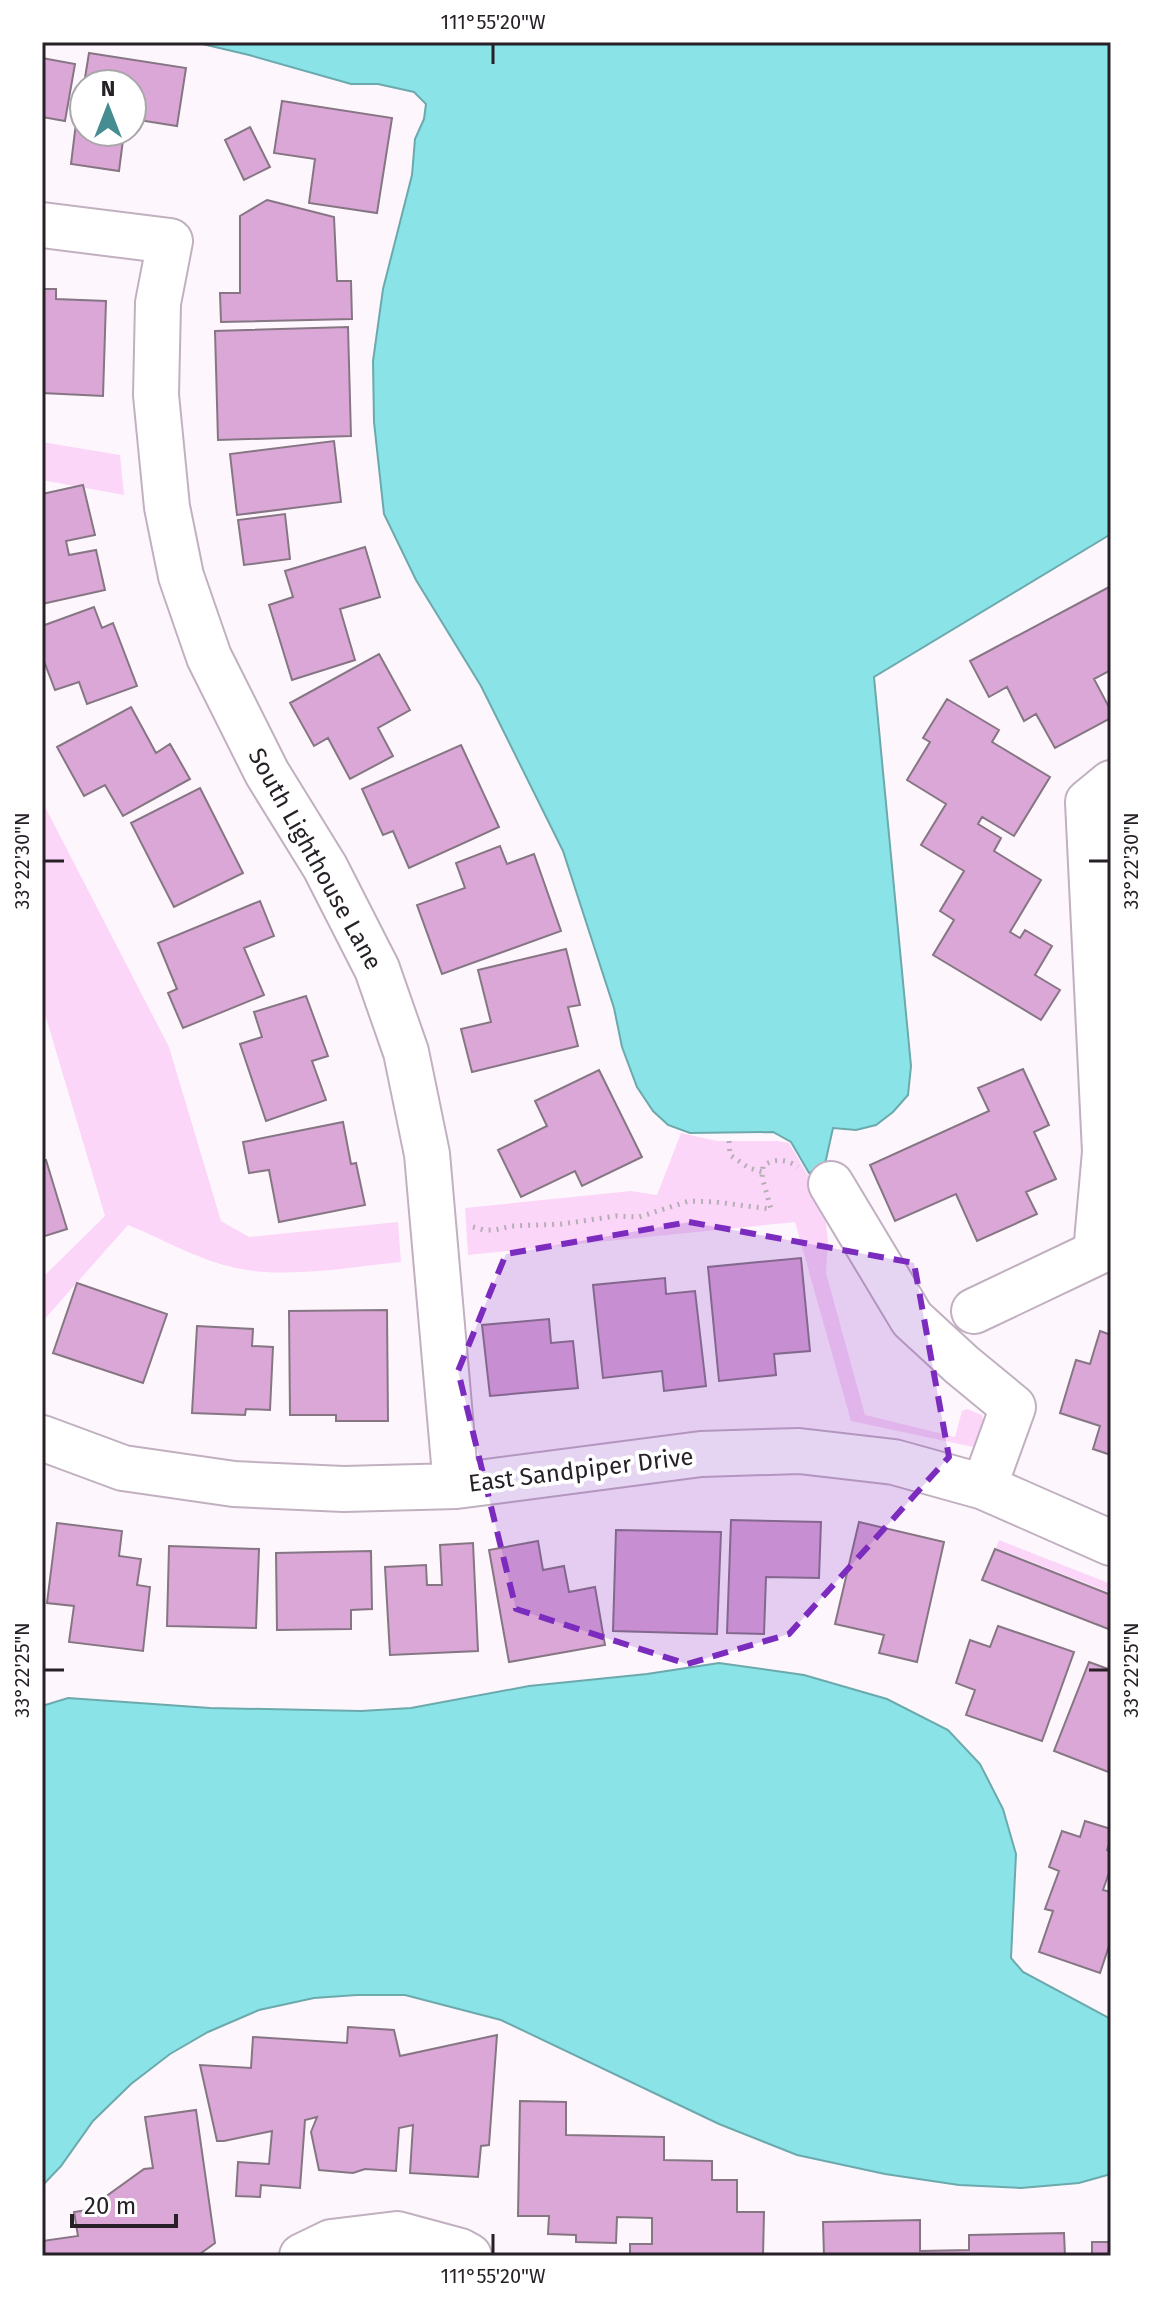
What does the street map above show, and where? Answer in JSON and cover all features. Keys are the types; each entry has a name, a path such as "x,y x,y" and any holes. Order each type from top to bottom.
{"street":[{"name":"South Lighthouse Lane","path":"42,225 170,241 158,303 156,395 167,507 181,576 209,657 267,773 325,867 377,969 406,1052 427,1154 456,1486"},
{"path":"974,1311 1104,1257 1105,1152 1088,802 1111,783"},
{"path":"818,1182 912,1319 1013,1407 984,1487"},
{"name":"East Sandpiper Drive","path":"42,1438 123,1468 234,1484 344,1489 456,1486 701,1454 799,1451 894,1462 984,1487 1111,1543"},
{"path":"302,2256 331,2242 397,2234 469,2256"}],"path":[{"path":"729,1141 730,1155 749,1168 762,1172"},
{"path":"433,1221 495,1230 616,1216 639,1217 689,1201 771,1209 762,1177 763,1166 770,1161 789,1161 818,1182"}],"highlighted area":[{"path":"689,1222 914,1263 949,1457 789,1634 687,1664 516,1609 458,1371 506,1254"}],"shaded area":[{"path":"42,442 120,455 124,495 42,480"},
{"path":"42,801 169,1047 221,1221 249,1237 398,1222 401,1262 318,1271 256,1271 208,1260 128,1225 42,1322 42,1278 105,1216 42,1004"},
{"path":"681,1133 717,1141 789,1143 829,1211 825,1216 828,1240 826,1273 865,1415 955,1437 962,1411 967,1409 982,1415 984,1424 978,1448 851,1421 795,1222 468,1255 465,1208 631,1191 657,1195"},
{"path":"999,1540 1111,1584 1111,1593 996,1548"}],"water":[{"path":"194,42 1111,42 1111,534 874,677 911,1066 908,1095 876,1125 856,1130 833,1128 825,1164 809,1173 791,1142 773,1132 690,1133 668,1125 653,1111 637,1087 563,851 481,686 416,580 384,514 374,422 373,361 383,289 412,175 415,139 424,119 426,104 414,92 378,84 351,84"},
{"path":"719,1663 804,1675 887,1699 948,1730 980,1764 1003,1809 1016,1854 1011,1958 1023,1972 1111,2019 1111,2174 1079,2183 1021,2188 959,2185 885,2174 797,2155 719,2124 501,2020 405,1995 357,1995 314,1998 259,2010 208,2032 170,2054 131,2084 93,2121 61,2166 42,2186 42,1706 68,1698 210,1708 361,1711 411,1708 529,1686"}],"building":[{"path":"89,53 186,68 177,126 148,121 148,68 87,68"},
{"path":"42,58 75,64 74,68 68,68 65,121 42,117"},
{"path":"282,101 392,118 377,213 309,203 315,159 274,153"},
{"path":"250,127 270,167 244,180 225,140"},
{"path":"73,148 122,148 119,171 71,164"},
{"path":"267,200 334,217 337,281 351,281 352,319 221,322 220,293 240,293 240,216"},
{"path":"42,289 56,289 56,299 106,301 103,396 42,393"},
{"path":"348,327 351,436 218,440 215,331"},
{"path":"334,441 341,502 237,515 230,454"},
{"path":"83,485 95,535 66,541 69,555 96,550 105,590 42,604 42,494"},
{"path":"285,514 290,559 244,565 238,520"},
{"path":"365,547 380,597 340,609 355,660 292,680 269,605 293,597 285,571"},
{"path":"1111,586 1111,670 1094,679 1111,711 1111,718 1055,748 1036,714 1024,721 1007,687 989,697 970,661"},
{"path":"94,607 102,628 113,623 137,686 87,704 79,682 55,690 42,656 42,626"},
{"path":"379,654 410,710 378,728 393,756 350,779 328,738 314,746 290,703"},
{"path":"947,699 999,730 992,742 1050,777 1014,836 982,817 978,824 1001,838 994,851 1041,880 1010,932 1020,938 1025,930 1052,946 1035,975 1060,990 1041,1020 933,955 954,920 940,911 964,871 921,845 946,804 907,780 930,742 923,738"},
{"path":"131,707 156,753 170,744 190,779 123,816 105,785 84,796 57,747"},
{"path":"461,745 499,827 409,868 393,831 383,835 362,789"},
{"path":"200,788 243,873 174,907 131,823"},
{"path":"500,846 507,864 534,854 561,931 442,974 417,905 465,888 456,863"},
{"path":"260,901 274,936 244,948 264,995 183,1028 168,993 177,989 158,943"},
{"path":"566,949 580,1005 568,1007 578,1046 472,1072 461,1029 491,1022 478,970"},
{"path":"306,996 328,1056 312,1061 326,1100 266,1121 240,1044 262,1037 254,1012"},
{"path":"1023,1069 1049,1125 1034,1132 1056,1179 1026,1192 1037,1214 977,1241 956,1194 895,1221 870,1165 989,1111 978,1088"},
{"path":"599,1070 642,1157 582,1186 575,1171 521,1197 498,1150 547,1126 535,1101"},
{"path":"343,1122 351,1164 356,1163 365,1205 279,1222 269,1170 249,1173 243,1142"},
{"path":"46,1160 67,1229 42,1237 42,1161"},
{"path":"801,1258 810,1351 774,1354 776,1375 719,1381 708,1267"},
{"path":"665,1278 666,1294 695,1291 706,1386 664,1391 662,1371 603,1378 593,1285"},
{"path":"77,1283 167,1314 143,1383 53,1353"},
{"path":"387,1310 388,1421 336,1421 336,1415 290,1415 289,1311"},
{"path":"549,1319 551,1343 573,1341 578,1388 490,1396 482,1325"},
{"path":"197,1326 253,1329 252,1346 273,1347 270,1410 246,1409 245,1415 192,1413"},
{"path":"1100,1331 1111,1335 1111,1455 1093,1449 1100,1426 1060,1413 1076,1360 1090,1364"},
{"path":"731,1520 821,1522 819,1578 766,1577 764,1634 727,1633"},
{"path":"859,1522 944,1542 917,1662 879,1653 884,1635 835,1624"},
{"path":"57,1523 122,1531 119,1556 141,1559 137,1585 150,1587 143,1651 69,1642 74,1606 47,1603"},
{"path":"616,1530 721,1532 717,1634 613,1631"},
{"path":"538,1541 543,1570 564,1566 569,1592 595,1587 605,1645 509,1662 489,1550"},
{"path":"473,1543 478,1651 390,1655 385,1567 426,1565 427,1585 442,1585 440,1545"},
{"path":"169,1546 259,1549 256,1628 167,1626"},
{"path":"995,1549 1111,1595 1111,1630 982,1580"},
{"path":"371,1551 372,1609 351,1610 351,1629 277,1630 276,1553"},
{"path":"998,1626 1074,1652 1042,1741 966,1715 975,1690 956,1683 970,1640 990,1647"},
{"path":"1089,1662 1111,1670 1111,1773 1054,1751"},
{"path":"1085,1821 1111,1829 1107,1850 1111,1852 1111,1867 1103,1890 1111,1892 1111,1940 1100,1973 1039,1952 1053,1911 1045,1909 1059,1871 1049,1867 1062,1831 1080,1837"},
{"path":"348,2027 394,2030 400,2056 497,2035 489,2145 481,2146 478,2177 410,2173 413,2125 399,2128 396,2171 365,2169 353,2173 319,2170 311,2132 317,2117 305,2120 300,2188 261,2185 260,2197 236,2196 238,2162 269,2164 272,2131 217,2141 200,2065 251,2068 253,2037 347,2043"},
{"path":"520,2101 566,2102 566,2135 664,2137 664,2160 712,2161 712,2180 737,2180 737,2212 764,2212 763,2256 630,2256 630,2244 652,2244 652,2218 617,2217 616,2243 576,2242 576,2235 548,2234 549,2216 518,2216"},
{"path":"196,2110 215,2243 197,2256 42,2256 42,2241 78,2236 74,2212 87,2210 144,2169 153,2168 145,2117"},
{"path":"920,2220 920,2251 969,2250 969,2235 1064,2233 1065,2256 824,2256 823,2222"},
{"path":"1092,2242 1111,2242 1111,2256 1092,2256"}]}
